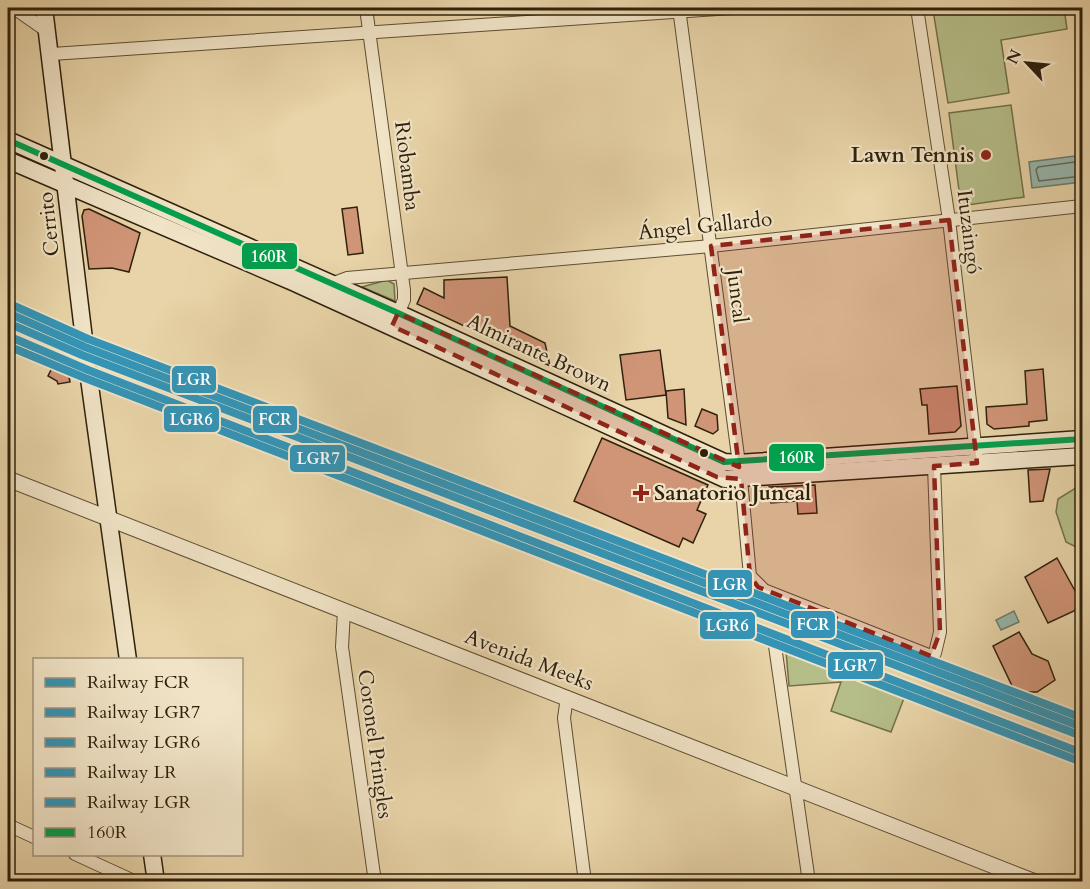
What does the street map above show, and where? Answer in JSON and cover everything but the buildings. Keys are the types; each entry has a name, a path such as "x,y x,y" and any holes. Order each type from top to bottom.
{"main road":[{"name":"Cerrito","path":"44,8 65,166 87,364 128,658"},
{"name":"Almirante Brown","path":"8,140 331,284 395,320"},
{"name":"Almirante Brown","path":"8,160 395,320 739,471 934,466 1083,456"},
{"name":"Almirante Brown","path":"739,471 975,446 1083,439"},
{"path":"152,856 156,882"}],"street":[{"path":"14,8 47,31"},
{"name":"Riobamba","path":"366,8 404,300 395,320"},
{"path":"51,54 679,9 732,8"},
{"name":"Ituzaingó","path":"917,8 949,220 977,463"},
{"name":"Juncal","path":"679,9 711,246 750,576 758,587 926,655 935,653 940,632 934,466"},
{"name":"Ángel Gallardo","path":"331,284 347,278 711,246 1083,206"},
{"name":"Avenida Meeks","path":"8,479 1035,882"},
{"name":"Coronel Pringles","path":"344,611 342,647 375,882"},
{"path":"774,646 809,882"},
{"path":"567,698 564,718 585,882"},
{"path":"8,825 33,837"},
{"path":"77,856 136,882"},
{"path":"1079,882 1083,872"}],"highlighted area":[{"path":"949,220 977,463 934,466 940,632 931,656 758,587 750,576 741,479 717,477 392,326 398,313 739,467 711,246"}],"green space":[{"path":"1064,8 1067,29 1001,40 1009,93 948,103 933,10"},
{"name":"Lawn Tennis","path":"1011,105 1024,197 961,206 949,113"},
{"path":"387,280 394,284 395,301 362,287"},
{"path":"1082,484 1082,550 1066,542 1056,512 1058,499"},
{"path":"786,651 906,693 891,732 831,711 841,682 789,686"}],"water":[{"path":"1082,155 1082,182 1032,188 1029,162"},
{"path":"1014,611 1019,622 1001,630 996,620"}],"rail line":[{"name":"LGR","path":"12,305 88,339 1082,718"},
{"name":"FCR","path":"8,313 85,347 1082,727"},
{"name":"LR","path":"8,323 82,355 1079,735"},
{"name":"LGR7","path":"8,336 88,370 1082,753"},
{"name":"LGR6","path":"8,346 85,378 1079,761"}],"transit line":[{"name":"160R","path":"8,140 398,313 724,462 1082,439"}],"place":[{"name":"Lawn Tennis","path":"986,155"},
{"name":"Sanatorio Juncal","path":"641,493"}]}
